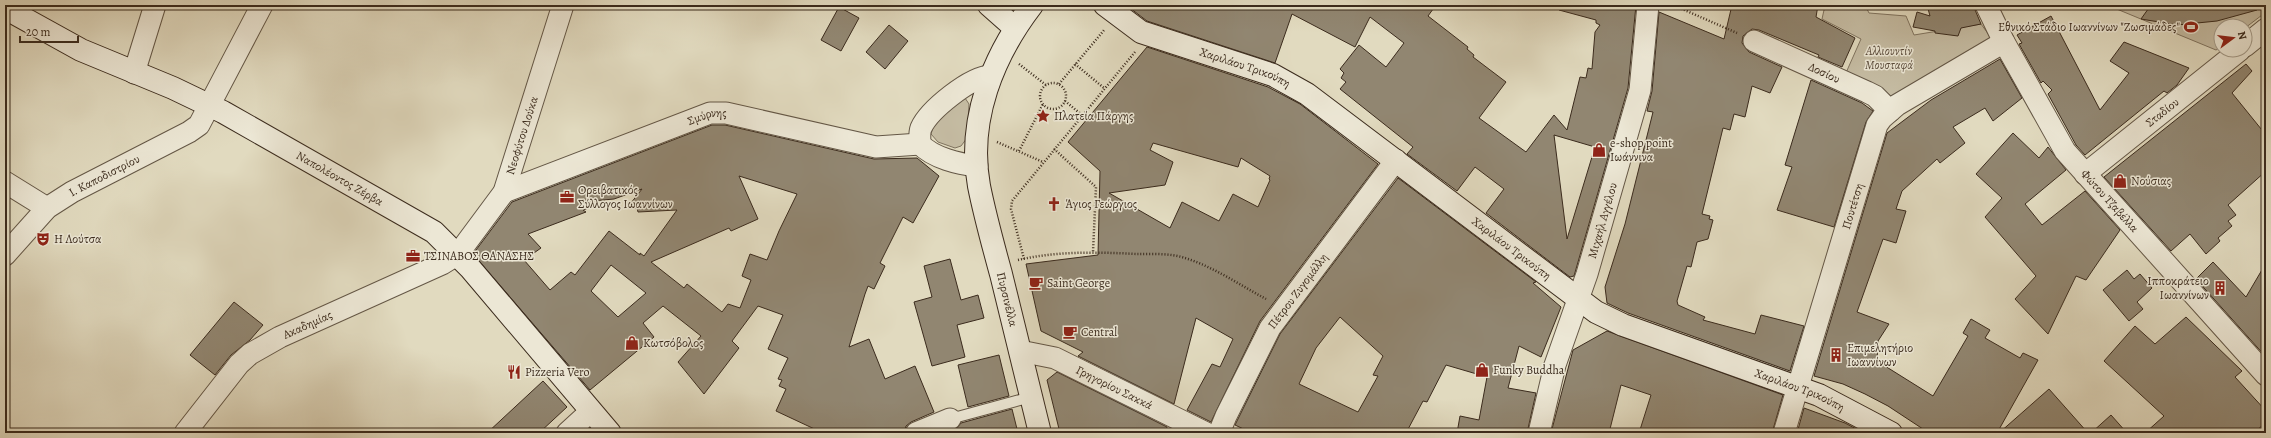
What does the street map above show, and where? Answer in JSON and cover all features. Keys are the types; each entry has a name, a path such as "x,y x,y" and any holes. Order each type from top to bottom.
{"street":[{"path":"134,73 155,5"},
{"path":"209,105 262,5"},
{"name":"Νεοφύτου Δούκα","path":"458,254 504,192 563,5"},
{"path":"989,5 1015,28"},
{"name":"Μιχαήλ Αγγέλου","path":"1539,433 1554,365 1578,300 1640,90 1648,5"},
{"name":"Φώτου Τζαβέλλα","path":"1986,5 2004,42 2057,140 2085,174 2266,375"},
{"path":"990,76 977,78 966,85 930,117 922,127 920,144 929,151 946,159 977,166 978,134 983,98 990,76 1015,28 1032,7"},
{"name":"Ναπολέοντος Ζέρβα","path":"5,8 60,39 209,105 421,223 458,254 610,433"},
{"path":"1111,10 1132,26 1149,35"},
{"path":"2253,40 2266,29"},
{"name":"Χαριλάου Τρικούπη","path":"1149,35 1273,75 1307,94 1520,253 1578,300 1623,325 1799,388 1844,407 1891,433"},
{"name":"Δοσίου","path":"1754,40 1875,96 1890,111"},
{"name":"Πουτέτση","path":"1784,433 1799,388 1874,131 1882,118 1890,111 2004,42"},
{"name":"Σταδίου","path":"2085,174 2230,58"},
{"name":"Ι. Καποδιστρίου","path":"5,255 47,208 72,192 189,132 202,120 209,105"},
{"name":"Σμύρνης","path":"504,192 710,113 726,112 876,146 920,144"},
{"name":"Πέτρου Ζυγομάλλη","path":"1219,433 1265,336 1396,160"},
{"name":"Πυρσινέλλα","path":"977,166 985,214 1040,433"},
{"path":"5,182 47,208"},
{"name":"Ακαδημίας","path":"186,433 239,364 250,354 280,336 442,264 458,254"},
{"name":"Γρηγορίου Σακκά","path":"1020,351 1055,358 1206,433"},
{"path":"567,433 591,411"},
{"path":"916,433 950,419"}],"lane":[{"path":"950,419 1031,397"}],"path":[{"path":"1673,5 1754,40"},
{"path":"1059,84 1075,64 1111,10"},
{"path":"1024,259 1011,204 1043,162 1149,35"},
{"path":"1002,51 1046,85"},
{"path":"1075,64 1104,88"},
{"path":"1054,82 1059,84 1066,92 1065,101 1060,107 1053,109 1043,104 1040,95 1046,85 1054,82"},
{"path":"1065,101 1082,115"},
{"path":"1019,151 1043,104"},
{"path":"978,134 1043,162"},
{"path":"1054,149 1096,187 1093,252"},
{"path":"999,266 1024,259 1059,254 1093,252 1165,254 1184,258 1210,268 1284,309"}],"green space":[{"name":"Αλλιουντίν Μουσταφά","path":"1833,5 1865,5 1869,13 1906,16 1914,35 1981,24 1995,43 1898,99 1845,75 1861,39 1822,19 1824,10"},
{"name":"Εθνικό Στάδιο Ιωαννίνων \"Ζωσιμάδες\"","path":"2107,5 2266,5 2266,12 2253,22 2253,18 2213,18 2213,49"},
{"path":"965,98 969,104 967,138 961,146 955,148 938,142 931,134 935,121"}],"building":[{"path":"1126,5 1436,5 1428,16 1468,47 1467,49 1474,55 1473,57 1506,82 1479,118 1526,152 1554,115 1567,130 1580,77 1586,78 1588,68 1592,69 1595,32 1600,25 1596,23 1596,20 1559,10 1560,5 1636,5 1628,88 1574,276 1570,277 1486,213 1504,189 1475,167 1457,191 1407,154 1413,147 1340,89 1346,82 1341,78 1344,73 1340,69 1359,45 1386,67 1404,43 1370,17 1355,47 1292,14 1275,63 1147,21","holes":["1554,135 1595,147 1567,239"]},
{"path":"1732,5 1818,5 1816,17 1855,38 1842,67 1818,57 1819,55 1759,30 1752,29 1743,36 1742,43 1749,52 1782,67 1770,93 1752,86 1745,117 1734,114 1730,130 1723,128 1702,214 1710,216 1709,219 1713,220 1708,239 1697,242 1691,267 1687,266 1677,301 1678,305 1705,317 1703,320 1755,334 1761,315 1804,326 1790,371 1628,313 1607,303 1605,287 1625,224 1653,112 1647,111 1652,91 1659,12 1724,39"},
{"path":"1927,5 1973,5 1981,24 1961,28 1958,36 1935,33 1935,31 1913,27 1917,12 1930,16"},
{"path":"2151,5 2256,5 2257,10 2228,18 2213,18 2213,21 2177,25 2141,19"},
{"path":"839,7 859,18 841,51 821,40"},
{"path":"2051,16 2100,110 2129,73 2110,61 2124,42 2189,68 2177,85 2167,93 2164,91 2085,155 2076,145 2048,94 2052,90 2043,81 2041,83 2019,44 2022,43 2017,35"},
{"path":"889,25 908,41 885,69 866,52"},
{"path":"1147,47 1268,87 1300,104 1378,164 1260,321 1211,422 1187,410 1212,364 1220,367 1233,339 1196,318 1174,404 1078,356 1083,352 1041,331 1026,264 1098,255 1100,171 1068,142","holes":["1153,143 1238,167 1241,158 1270,176 1270,180 1258,207 1233,194 1219,221 1182,202 1170,228 1109,193 1165,185 1173,162 1150,150"]},
{"path":"2000,59 2022,98 1993,121 1985,108 1953,127 1965,143 1940,163 1937,159 1902,191 1896,209 1906,211 1896,243 1883,239 1857,312 1889,324 1878,341 1877,361 1933,396 1968,336 1963,333 1971,319 1990,330 1985,338 2020,358 2023,353 2038,360 1997,433 1929,433 1888,406 1865,394 1843,384 1814,376 1887,133 1931,100"},
{"path":"2246,64 2252,71 2232,93 2266,135 2266,171 2228,205 2236,215 2228,221 2232,226 2218,238 2220,241 2206,254 2190,234 2171,251 2104,177"},
{"path":"1811,80 1862,103 1873,111 1866,122 1834,227 1777,210 1792,167 1785,165"},
{"path":"712,125 725,125 874,159 917,158 939,176 913,223 903,217 880,263 885,266 874,289 868,286 849,347 869,339 885,379 915,366 934,412 911,422 906,426 904,433 823,433 776,411 786,389 779,386 782,380 778,379 788,358 768,349 783,315 758,306 732,341 739,348 704,394 678,362 701,336 663,306 643,323 654,337 590,390 473,254 512,202","holes":["739,176 797,194 767,260 750,254 742,276 751,280 740,308 728,304 722,312 687,284 684,288 651,262 729,228 731,231 758,219","642,189 627,208 637,208 638,212 677,210 644,256 640,253 640,255 609,231 575,275 571,272 550,290 524,260 541,248 528,234 586,212 583,210 594,206 592,201 614,199","611,265 646,293 618,317 591,291"]},
{"path":"2013,133 2039,158 2048,147 2066,170 2025,204 2042,225 2085,191 2120,230 2086,280 2076,276 2048,334 2015,299 2036,276 1985,217 2002,198 1976,174"},
{"path":"1398,178 1536,282 1533,283 1561,307 1541,357 1519,346 1508,388 1536,393 1527,433 1457,433 1460,416 1479,420 1487,377 1446,365 1427,402 1423,401 1406,433 1252,433 1235,425 1280,334","holes":["1340,317 1383,356 1373,375 1378,376 1358,412 1299,384 1316,348"]},
{"path":"950,259 961,300 978,295 984,318 957,325 965,357 932,366 914,302 932,297 924,266"},
{"path":"2213,262 2246,297 2266,263 2266,357 2196,279"},
{"path":"2127,270 2134,279 2140,274 2152,288 2137,302 2143,309 2129,321 2103,290"},
{"path":"234,302 263,325 250,340 231,355 215,375 190,355"},
{"path":"2186,317 2242,371 2235,377 2266,411 2266,422 2254,433 2145,433 2164,416 2104,361 2135,326 2155,344"},
{"path":"1607,331 1783,395 1772,433 1639,433 1651,395 1621,385 1609,433 1561,433 1561,431 1552,429 1573,350"},
{"path":"999,355 1009,396 968,407 958,365"},
{"path":"1057,372 1167,427 1166,433 1060,433 1047,380"},
{"path":"543,381 567,407 539,433 487,433"},
{"path":"2049,389 2088,433 1999,433"},
{"path":"1804,408 1845,423 1864,433 1797,433"},
{"path":"1012,409 1018,433 948,433 955,430 961,423"},
{"path":"2111,415 2127,433 2091,433"}],"place":[{"name":"Εθνικό Στάδιο Ιωαννίνων \"Ζωσιμάδες\"","path":"2191,27"},
{"name":"Πλατεία Πάργης","path":"1043,116"},
{"name":"e-shop point Ιωάννινα","path":"1599,150"},
{"name":"Νούσιας","path":"2120,181"},
{"name":"Ορειβατικός Σύλλογος Ιωαννίνων","path":"567,197"},
{"name":"Άγιος Γεώργιος","path":"1054,204"},
{"name":"Η Λούτσα","path":"43,239"},
{"name":"ΤΣΙΝΑΒΟΣ ΘΑΝΑΣΗΣ","path":"413,256"},
{"name":"Saint George","path":"1036,283"},
{"name":"Ιπποκράτειο Ιωαννίνων","path":"2220,288"},
{"name":"Central","path":"1070,332"},
{"name":"Κωτσόβολος","path":"632,343"},
{"name":"Επιμελητήριο Ιωαννίνων","path":"1836,355"},
{"name":"Funky Buddha","path":"1482,370"},
{"name":"Pizzeria Vero","path":"514,372"}]}
